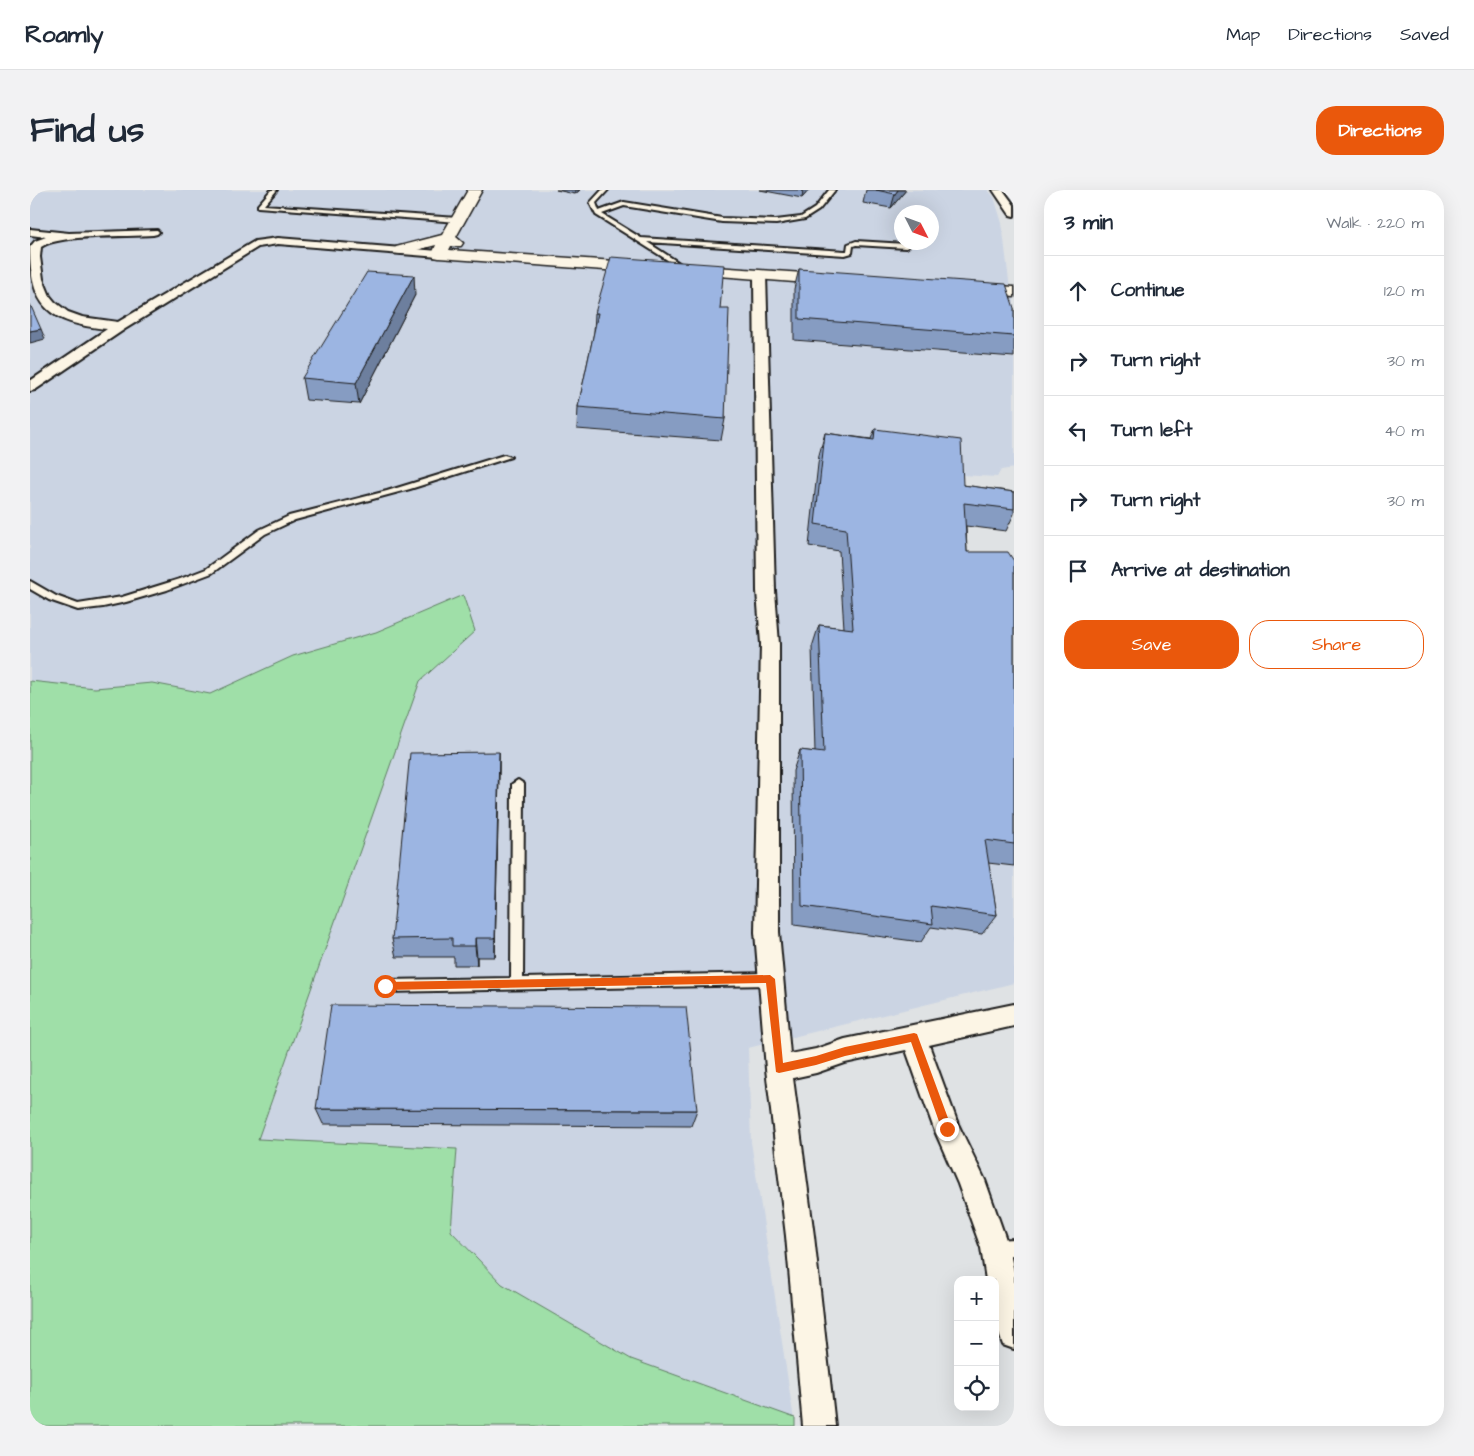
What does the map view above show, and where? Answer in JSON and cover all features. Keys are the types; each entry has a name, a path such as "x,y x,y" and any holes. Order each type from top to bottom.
{"street":[{"path":"439,254 475,190"},
{"path":"998,190 1014,212"},
{"path":"30,232 68,236 153,232"},
{"path":"68,236 41,243 35,247 32,254 35,277 45,298 62,314 81,323 120,326"},
{"path":"401,250 448,238 462,248 481,257"},
{"path":"30,386 120,326 255,244 266,241 848,281"},
{"path":"760,275 766,592 770,644 767,932 779,1069 800,1236 819,1426"},
{"path":"955,288 1014,292"},
{"path":"779,1069 816,1061 845,1051 1014,1015"},
{"path":"914,1037 947,1129 1004,1248 1006,1310 1014,1334"}],"lane":[{"path":"274,190 260,206 458,220"},
{"path":"605,190 593,203 598,214 687,270"},
{"path":"596,199 722,220 776,222 803,218 817,209 832,190"},
{"path":"598,214 609,208 624,204"},
{"path":"641,240 845,254 850,252 850,245 856,243 894,245"},
{"path":"30,584 39,592 79,607 113,603 207,572 234,555 256,536 280,522 507,457"},
{"path":"517,984 518,784"},
{"path":"385,986 770,979"}],"shaded area":[{"path":"30,190 988,190 994,197 1002,223 1011,298 1014,298 1014,468 1001,470 997,477 962,475 963,569 1014,595 1014,983 748,1048 751,1142 795,1426 30,1426"}],"green space":[{"path":"463,595 475,631 420,681 258,1139 457,1149 451,1231 502,1284 631,1359 795,1418 795,1426 30,1426 30,681 95,688 152,683 210,694 293,656 376,632"}],"building":[{"path":"876,190 898,190 895,194"},
{"path":"611,257 724,265 720,309 729,309 725,419 578,407 598,313 595,313"},
{"path":"799,269 1006,284 1014,308 1014,336 799,319"},
{"path":"367,272 414,275 356,383 302,378"},
{"path":"30,304 41,329 30,331"},
{"path":"875,429 961,440 963,485 1014,492 1014,509 964,503 967,552 1008,552 1014,561 1014,844 985,840 997,915 931,906 933,924 802,906 800,750 824,753 819,625 853,629 846,529 815,524 825,433 874,440"},
{"path":"499,752 495,938 475,938 475,946 452,946 452,938 392,939 410,753"},
{"path":"331,1005 686,1007 697,1110 316,1109"}],"route":[{"path":"385,986 770,979 779,1069 816,1061 845,1051 914,1037 947,1129"}]}
